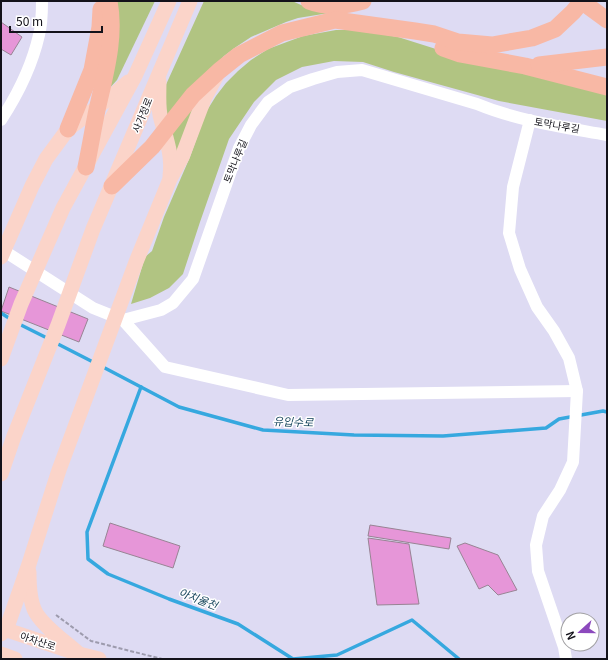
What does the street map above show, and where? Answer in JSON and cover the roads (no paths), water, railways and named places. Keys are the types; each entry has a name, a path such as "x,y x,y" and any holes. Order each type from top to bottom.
{"highway":[{"path":"68,129 92,70 100,26 101,1"},
{"path":"86,167 97,108 105,80 111,30 110,1"},
{"path":"309,1 320,5 345,6 363,1"},
{"path":"112,186 152,147 193,95 240,55 282,33 334,20 415,30 458,42 492,45 532,38 555,29 573,12 581,1 607,20"},
{"path":"382,27 460,54 525,66 607,87"},
{"path":"525,66 607,57"}],"main road":[{"path":"1,359 21,304 64,208 135,76 169,1"},
{"name":"사가정로","path":"1,474 14,436 94,229 190,1"},
{"path":"160,70 160,115 172,164 170,179"},
{"path":"3,631 29,564 59,470 136,262 170,179 182,157 204,99 219,72"},
{"path":"1,257 32,186 46,159 68,129 97,108 135,76"},
{"path":"29,564 29,583 35,612 47,626 79,654"},
{"name":"아차산로","path":"3,631 98,659"},
{"path":"1,654 15,659"}],"street":[{"path":"1,120 12,103 29,68 40,34 42,1"},
{"name":"토막나루길","path":"123,320 161,310 173,303 193,279 239,148 251,125 268,102 290,88 313,79 337,72 362,70 477,104 493,111 607,135"},
{"path":"530,120 513,186 509,233 520,269 537,308 554,331 569,358 577,393 573,462 560,490 543,516 536,545 538,571 564,647 566,659"},
{"path":"1,249 93,308 123,320 166,367 288,395 577,393"}],"waterway":[{"name":"유입수로","path":"1,313 12,320"},
{"name":"유입수로","path":"17,323 49,339"},
{"name":"유입수로","path":"54,342 95,363"},
{"name":"유입수로","path":"101,366 179,407 263,430 354,435 443,436 546,428 559,419 603,411 607,412"},
{"name":"아치울천","path":"141,387 87,532 88,559 108,574 169,599 238,624 293,659 337,655 412,620 459,659"}]}
